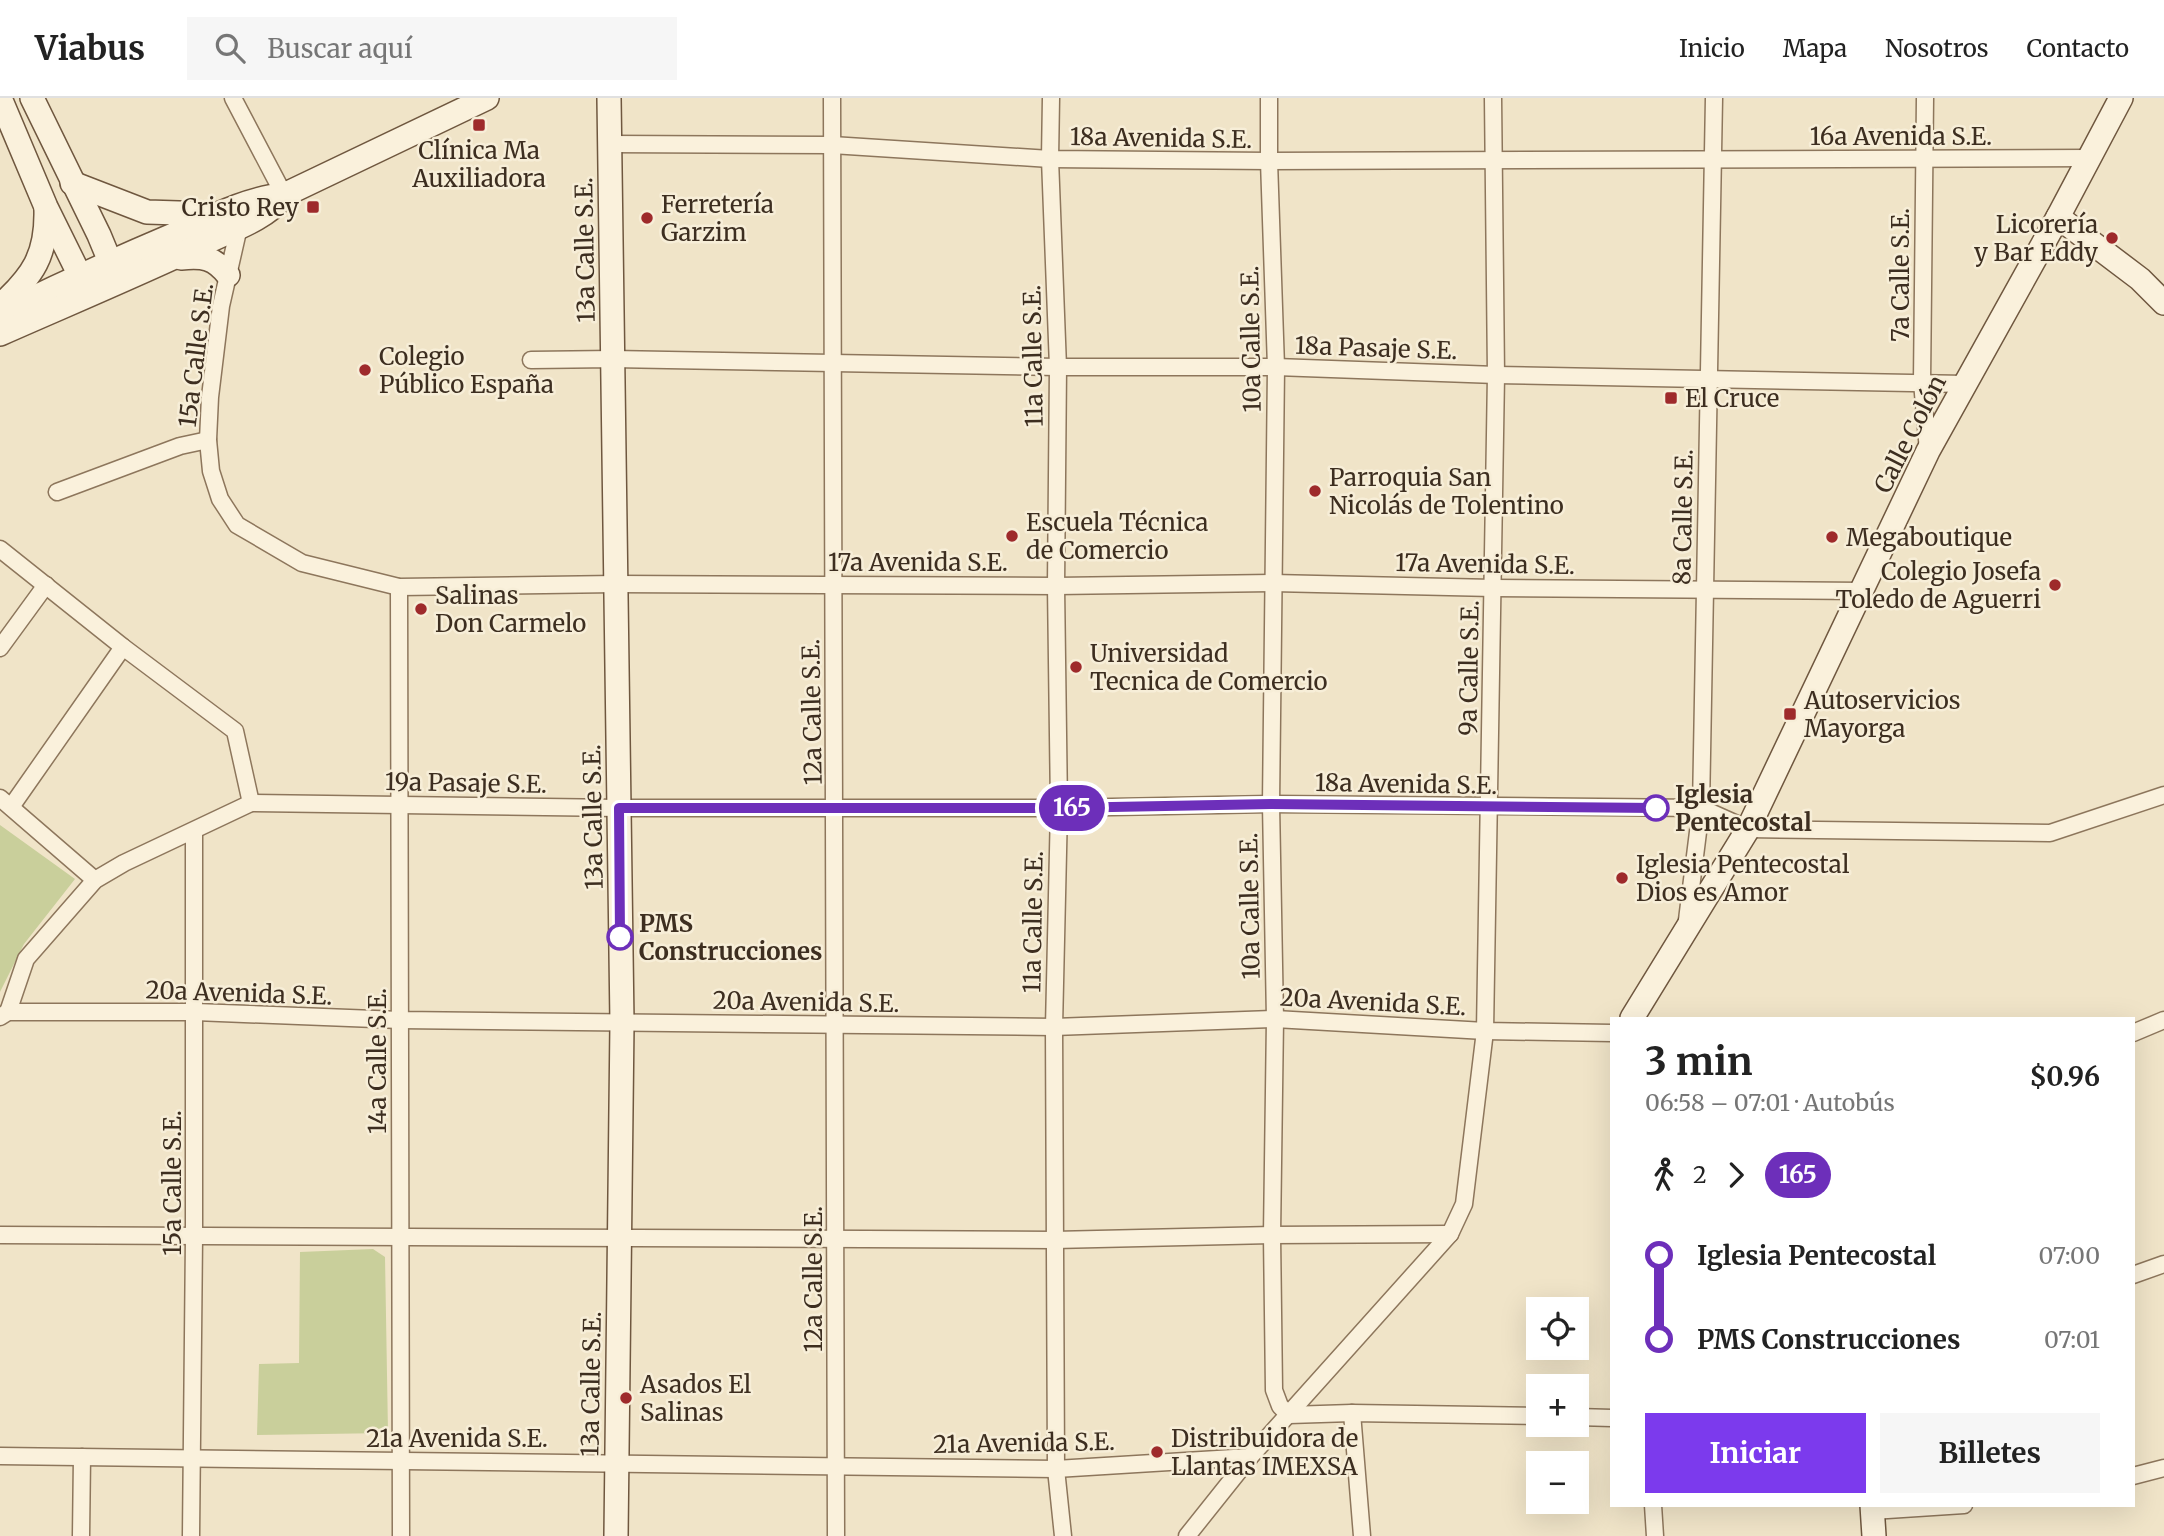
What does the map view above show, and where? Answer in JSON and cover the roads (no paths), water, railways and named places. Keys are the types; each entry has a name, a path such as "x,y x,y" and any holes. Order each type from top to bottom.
{"main road":[{"path":"0,98 46,207 84,285"},
{"path":"32,98 99,235 114,272"},
{"path":"171,259 269,196 285,195 487,98"},
{"name":"13a Calle S.E.","path":"609,98 622,1023 616,1536"},
{"name":"Calle Colón","path":"1633,1017 1748,829 1928,451 2121,98"},
{"path":"72,183 147,212 230,220"},
{"path":"0,306 16,291 41,256 46,207"},
{"path":"2058,217 2140,279 2164,303"},
{"path":"0,314 84,285 230,220"},
{"path":"114,272 171,259 199,256 212,259 228,275"},
{"path":"0,334 84,285"},
{"path":"1872,1508 1874,1536"}],"street":[{"path":"233,98 285,195"},
{"name":"12a Calle S.E.","path":"832,98 836,1536"},
{"name":"11a Calle S.E.","path":"1051,98 1050,159 1058,367 1056,586 1059,808 1054,1027 1054,1240 1056,1469 1063,1536"},
{"name":"10a Calle S.E.","path":"1269,98 1276,367 1271,804 1275,1019 1272,1235 1274,1390 1280,1406 1289,1415"},
{"name":"9a Calle S.E.","path":"1187,1536 1250,1457 1450,1234 1464,1203 1485,1031 1496,375 1493,98"},
{"name":"8a Calle S.E.","path":"1684,935 1695,872 1701,808 1714,98"},
{"name":"7a Calle S.E.","path":"1925,98 1922,382 1928,451"},
{"name":"18a Avenida S.E.","path":"610,144 832,145 1050,159 1493,162 1713,160"},
{"name":"16a Avenida S.E.","path":"1713,160 2090,158"},
{"name":"15a Calle S.E.","path":"230,220 228,275 221,306 210,397 208,440 211,471 220,499 237,525"},
{"path":"531,360 832,363"},
{"name":"18a Pasaje S.E.","path":"832,363 1276,367 1496,375 1965,384"},
{"path":"57,492 180,446 208,440"},
{"name":"17a Avenida S.E.","path":"237,525 302,563 399,587 1273,583 1863,591"},
{"path":"0,549 123,647 235,731 251,803"},
{"path":"0,648 47,585"},
{"name":"14a Calle S.E.","path":"399,587 401,1536"},
{"path":"95,880 6,803 123,647"},
{"path":"1748,829 2050,833 2164,795"},
{"name":"19a Pasaje S.E.","path":"4,1015 26,959 95,880 124,863 251,803 619,808 1059,808"},
{"name":"18a Avenida S.E.","path":"1059,808 1271,804 1701,808 1748,829"},
{"name":"15a Calle S.E.","path":"191,1536 194,831"},
{"name":"20a Avenida S.E.","path":"4,1015 195,1012 400,1020 1054,1027 1275,1019 1485,1031 1610,1032"},
{"path":"2135,1032 2164,1020"},
{"path":"0,1235 1054,1240 1450,1234"},
{"path":"2135,1274 2164,1264"},
{"path":"1352,1413 1362,1536"},
{"path":"1289,1415 1352,1413 1526,1416"},
{"path":"1589,1417 1610,1418"},
{"name":"21a Avenida S.E.","path":"0,1456 1056,1469 1250,1457"},
{"path":"81,1536 82,1457"},
{"path":"2135,1475 2164,1468"},
{"path":"1653,1507 1655,1536"},
{"path":"1872,1508 1903,1507"}],"place":[{"name":"Clínica Ma Auxiliadora","path":"479,125"},
{"name":"Cristo Rey","path":"313,207"},
{"name":"Ferretería Garzim","path":"647,218"},
{"name":"Licorería y Bar Eddy","path":"2112,238"},
{"name":"Colegio Público España","path":"365,370"},
{"name":"El Cruce","path":"1671,398"},
{"name":"Parroquia San Nicolás de Tolentino","path":"1315,491"},
{"name":"Escuela Técnica de Comercio","path":"1012,536"},
{"name":"Megaboutique","path":"1832,537"},
{"name":"Colegio Josefa Toledo de Aguerri","path":"2055,585"},
{"name":"Salinas Don Carmelo","path":"421,609"},
{"name":"Universidad Tecnica de Comercio","path":"1076,667"},
{"name":"Autoservicios Mayorga","path":"1790,714"},
{"name":"Iglesia Pentecostal","path":"1656,808"},
{"name":"Iglesia Pentecostal Dios es Amor","path":"1622,878"},
{"name":"PMS Construcciones","path":"620,937"},
{"name":"Asados El Salinas","path":"626,1398"},
{"name":"Distribuidora de Llantas IMEXSA","path":"1157,1452"}]}
